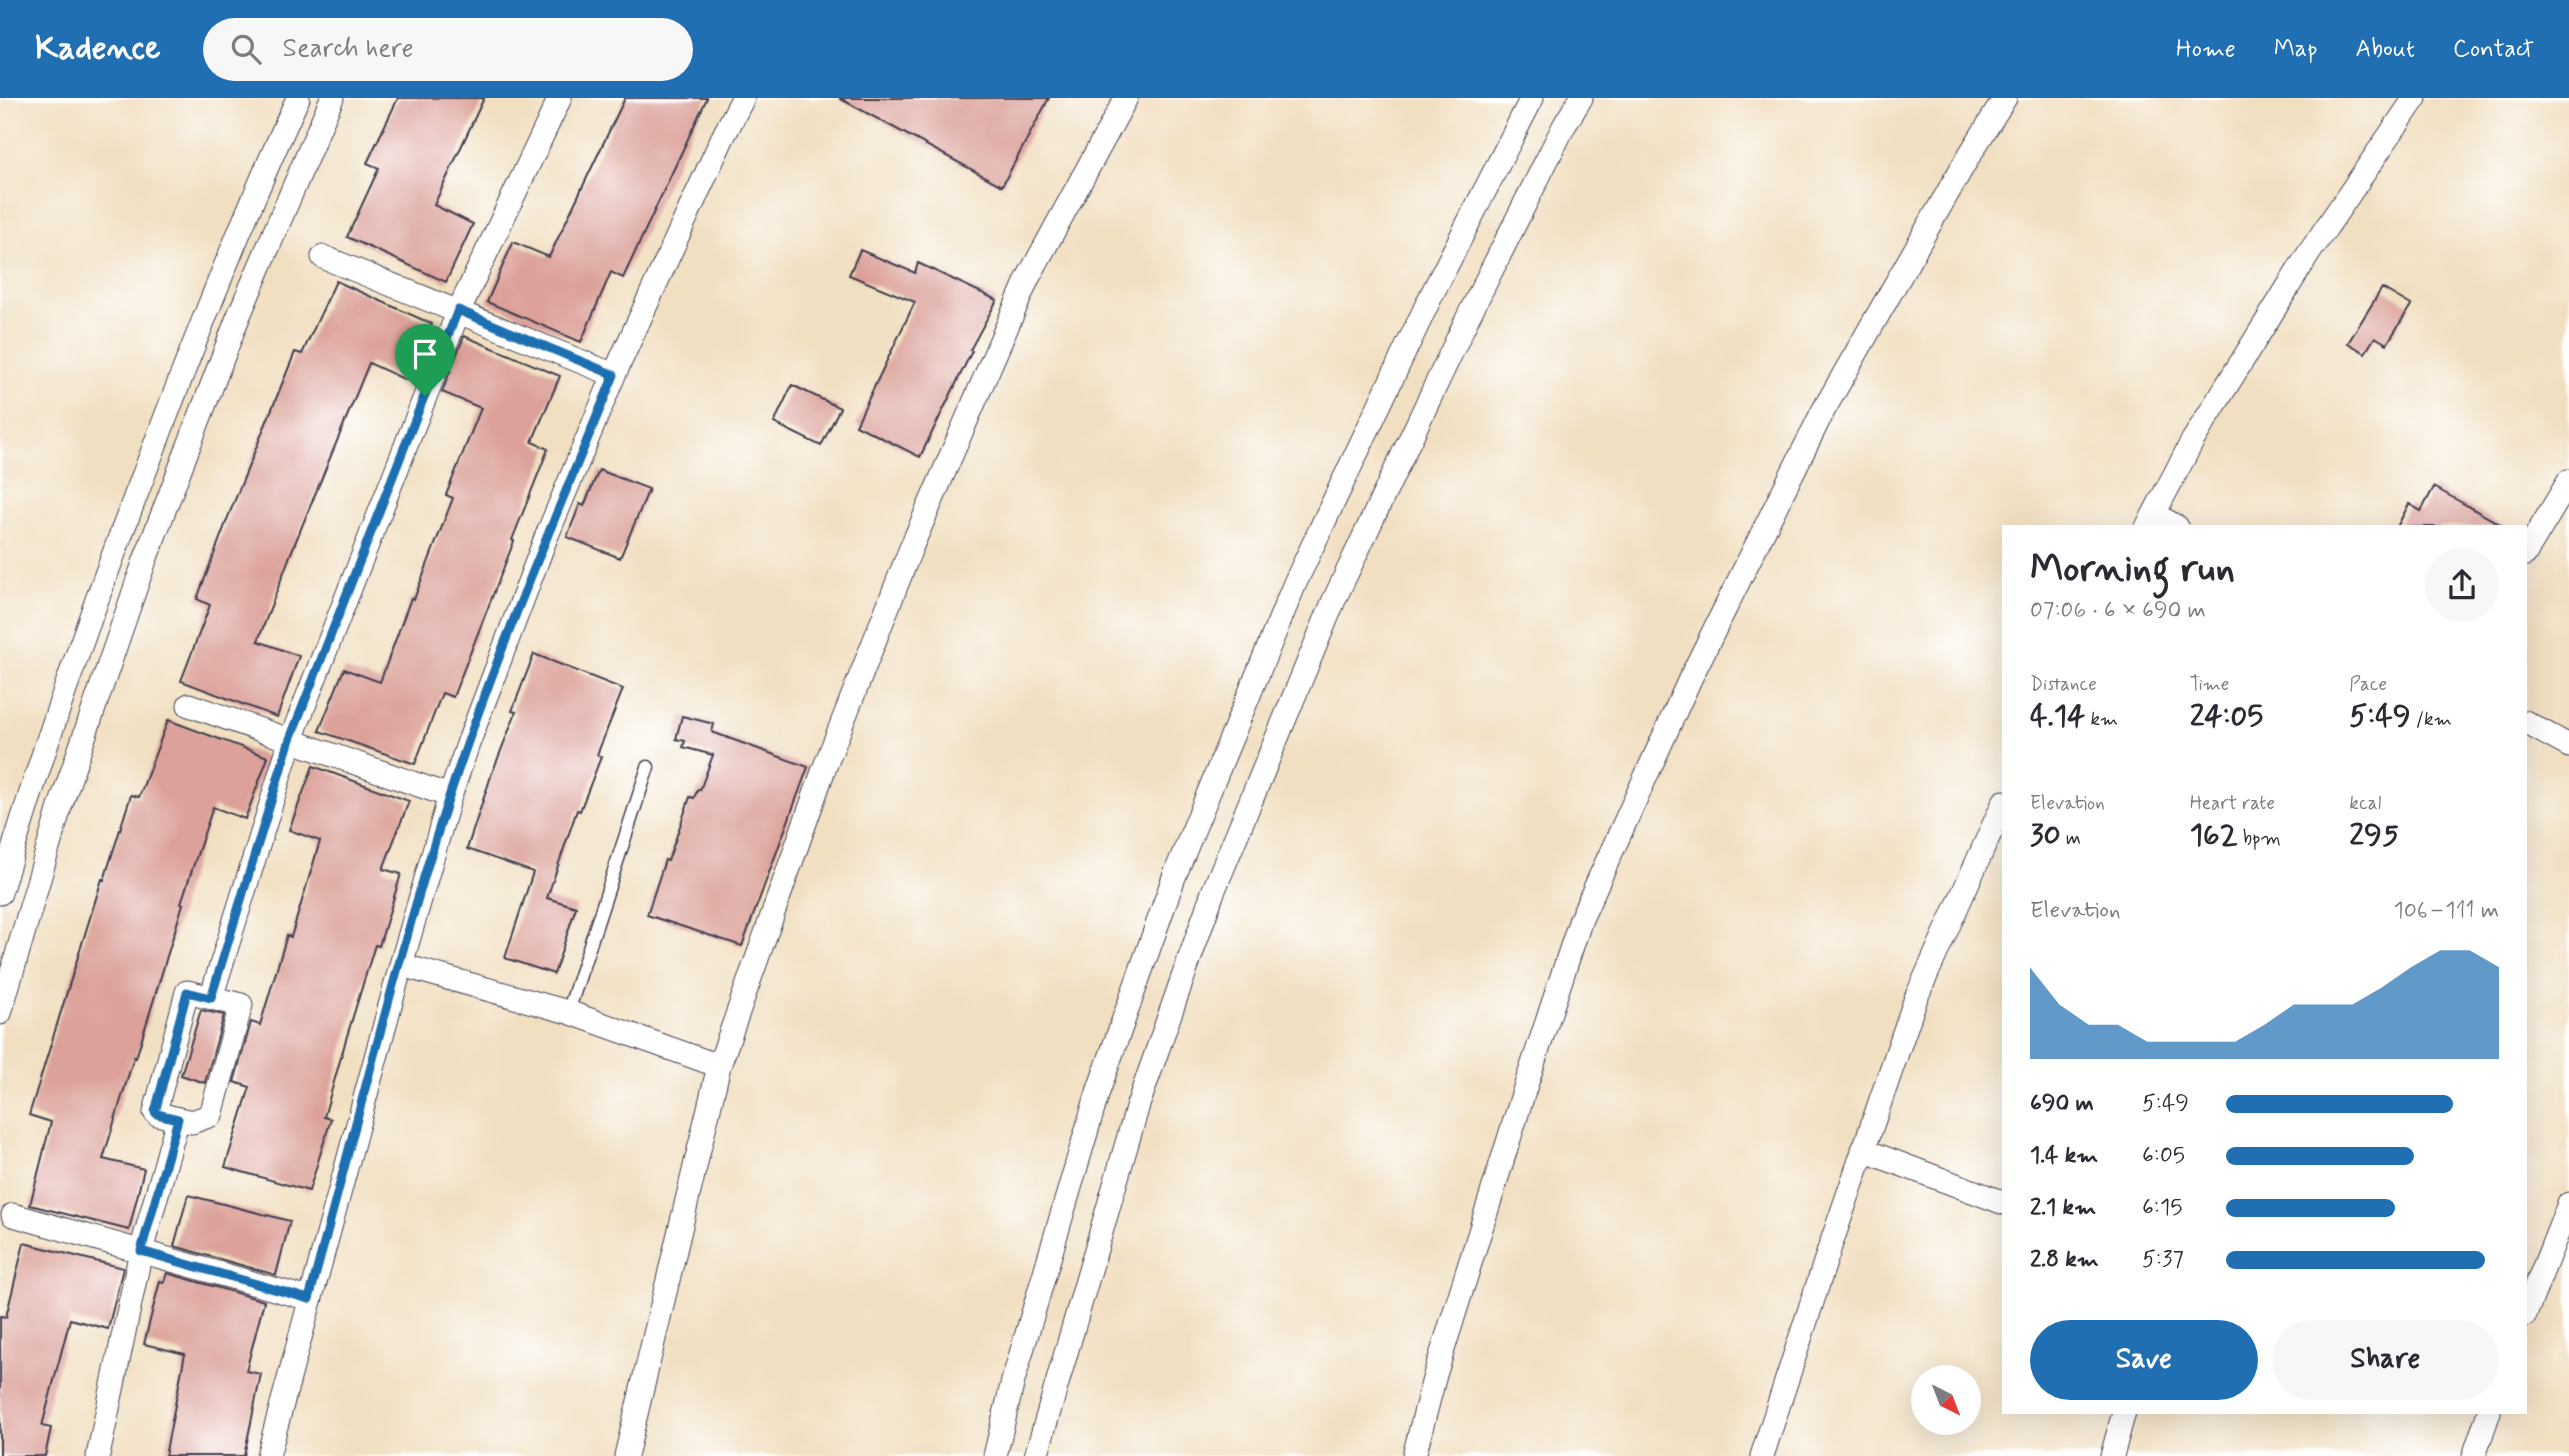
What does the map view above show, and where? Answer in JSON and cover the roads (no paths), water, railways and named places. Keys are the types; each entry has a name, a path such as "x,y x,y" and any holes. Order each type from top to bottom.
{"street":[{"path":"0,893 28,798 115,549 207,308 298,98"},
{"path":"0,1013 60,807 145,560 237,320 332,98"},
{"path":"211,998 290,739 458,310 560,98"},
{"path":"268,1456 401,965 450,796 545,540 614,375 743,98"},
{"path":"626,1456 719,1066 824,769 911,548 1028,278 1126,98"},
{"path":"995,1456 1013,1381 1098,1092 1174,877 1295,583 1431,296 1532,98"},
{"path":"1036,1456 1138,1105 1213,892 1334,600 1469,315 1564,126 1581,98"},
{"path":"1414,1456 1443,1349 1581,919 1690,679 1823,411 1967,159 2005,98"},
{"path":"2170,525 2151,520 2193,440 2295,277 2415,98"},
{"path":"323,257 614,375"},
{"path":"2527,551 2569,481"},
{"path":"189,705 450,796"},
{"path":"2527,723 2569,746"},
{"path":"1762,1456 1916,998 2002,806"},
{"path":"401,965 568,1012 719,1066"},
{"path":"187,992 241,1005 211,1115 195,1122 178,1119 155,1112 187,992"},
{"path":"98,1456 141,1251 178,1119"},
{"path":"1863,1150 2002,1202"},
{"path":"2527,1310 2569,1203"},
{"path":"13,1215 309,1299"},
{"path":"2112,1456 2123,1414"},
{"path":"2474,1456 2488,1414"}],"lane":[{"path":"568,1012 649,766"}]}
